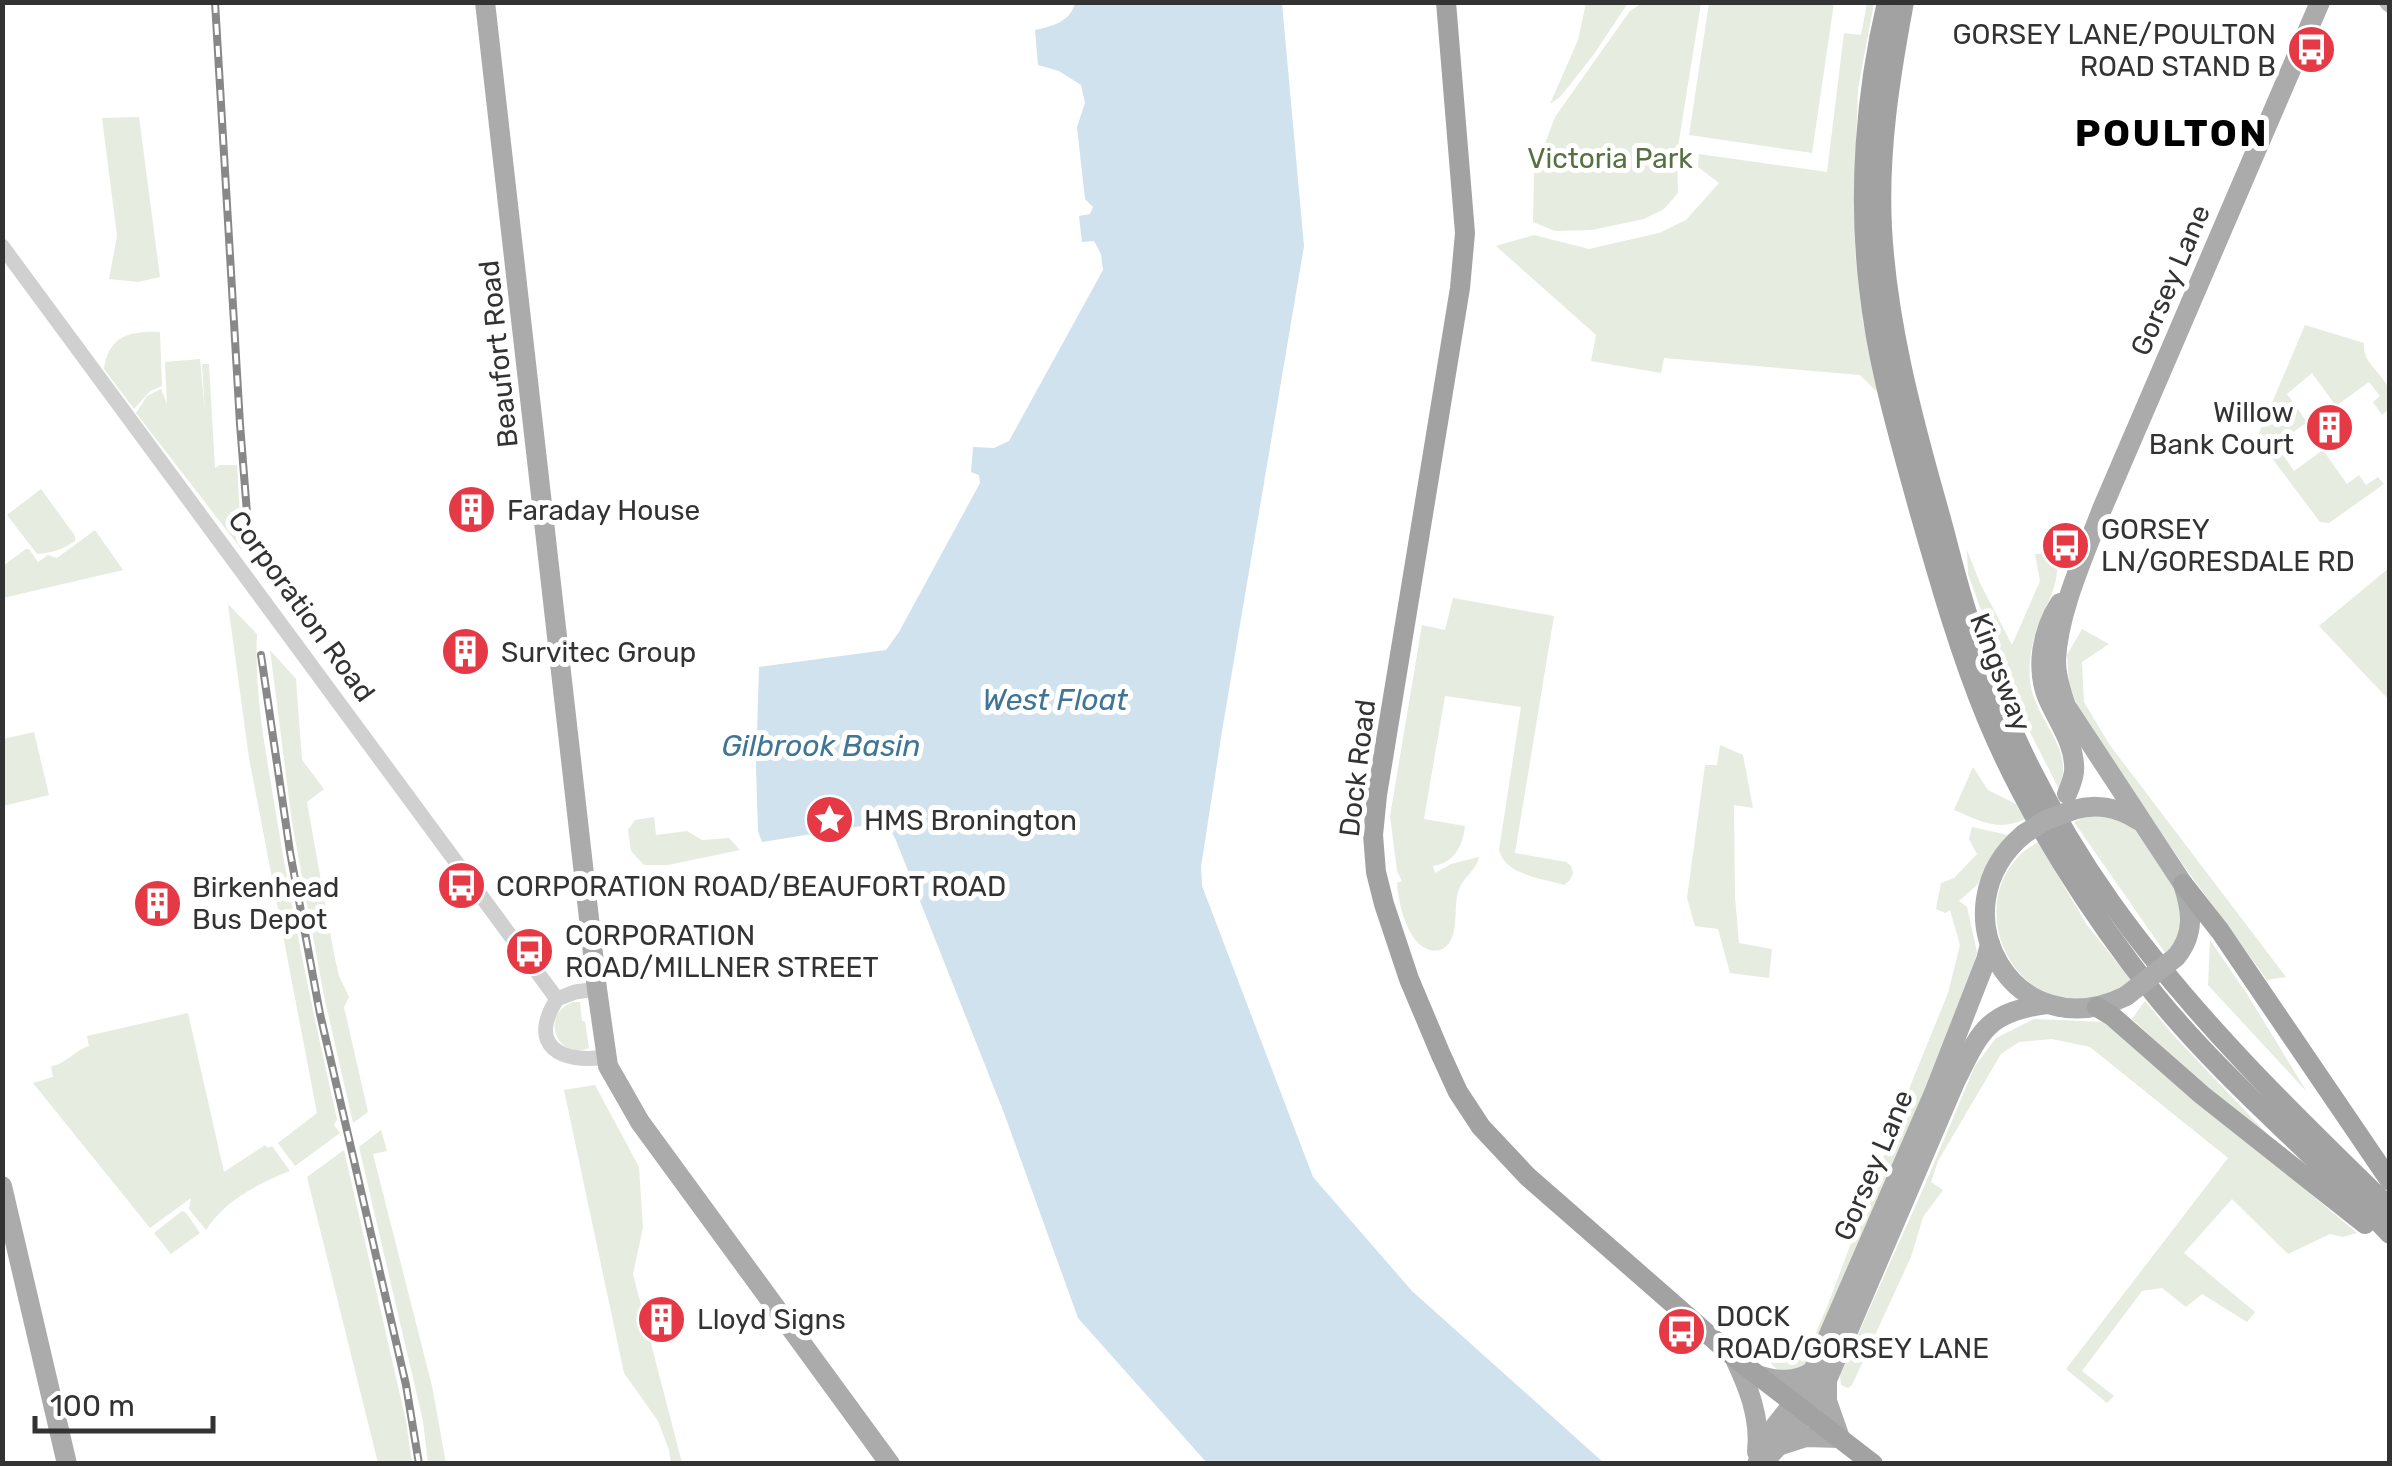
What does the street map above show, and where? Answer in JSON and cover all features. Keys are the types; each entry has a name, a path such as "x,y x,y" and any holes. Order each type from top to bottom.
{"highway":[{"name":"Dock Road","path":"1446,2 1462,181 1464,250 1377,795 1373,836 1384,904 1409,979 1458,1092 1481,1127 1527,1176 1734,1356 1873,1464"},
{"name":"Kingsway","path":"1887,2 1875,52 1866,125 1868,288 1882,368 1912,486 1949,616 1988,720 2056,854 2157,997 2202,1048 2390,1234"},
{"name":"Kingsway","path":"1904,2 1890,80 1882,162 1888,297 1902,371 1971,624 2005,710 2042,790 2077,851 2156,962 2230,1048 2390,1208"},
{"path":"2183,884 2220,931 2390,1182"},
{"path":"2097,1007 2390,1245"}],"main road":[{"name":"Beaufort Road","path":"485,2 606,1058"},
{"name":"Gorsey Lane","path":"2141,822 2072,719 2061,691 2056,661 2058,644 2074,580 2108,495 2320,2"},
{"name":"Gorsey Lane","path":"2070,802 2073,759 2068,738 2046,696 2042,640 2054,611 2074,580"},
{"path":"2070,802 2108,807 2141,822 2183,884 2189,904 2190,934 2176,957 2126,996 2080,1010 2047,1004 2016,985 1997,960 1984,913 1990,880 1998,863 2024,834 2070,802"},
{"name":"Gorsey Lane","path":"1820,1376 1990,944"},
{"name":"Gorsey Lane","path":"1800,1407 1820,1376 1978,1035 1997,1018 2024,1007 2047,1004"},
{"path":"606,1058 640,1122 890,1464"},
{"path":"2,1186 67,1464"},
{"path":"1734,1356 1754,1406 1758,1464"},
{"path":"1757,1374 1789,1380 1820,1376 1840,1438 1806,1437 1781,1445 1758,1464"},
{"path":"1758,1464 1769,1434 1800,1407"},
{"path":"1781,1445 1800,1407"},
{"path":"866,1429 875,1464"}],"street":[{"name":"Corporation Road","path":"2,246 557,999"},
{"path":"597,989 557,999 545,1023 546,1035 554,1050 574,1060 606,1058"}],"green space":[{"name":"Victoria Park","path":"1644,2 1701,3 1677,153 1678,193 1664,209 1644,219 1592,230 1555,231 1533,222 1534,173 1555,117 1630,11"},
{"path":"1586,3 1628,3 1594,54 1550,104 1578,40"},
{"path":"1709,3 1834,3 1812,153 1689,135"},
{"path":"1867,3 1874,3 1858,89 1855,251 1862,318 1879,394 1860,375 1664,358 1661,373 1591,361 1596,335 1496,246 1534,235 1589,249 1659,233 1686,220 1719,183 1698,167 1699,154 1827,172 1844,33 1861,35"},
{"path":"139,117 160,277 138,282 109,279 117,236 102,118"},
{"path":"2305,325 2364,343 2370,363 2390,395 2389,409 2382,415 2373,402 2380,396 2369,382 2336,406 2312,373 2287,394 2307,422 2280,442 2283,446 2279,449 2294,471 2323,450 2347,484 2359,475 2366,485 2378,477 2384,484 2329,523 2320,522 2257,438"},
{"path":"160,332 162,386 150,391 134,409 104,369 107,358 123,337"},
{"path":"200,359 205,413 202,364 209,364 215,468 237,465 242,550 136,413 147,396 161,389 167,404 165,362"},
{"path":"41,489 75,541 37,554 7,515"},
{"path":"95,530 123,570 3,598 3,566 26,549 38,562 48,555 57,558"},
{"path":"1967,550 2012,645 2040,581 2035,554 2054,553 2055,584 2035,634 2029,675 2033,696 2059,747 2063,774 2059,789 2013,699 1968,574"},
{"path":"2389,568 2389,700 2319,626"},
{"path":"1453,598 1554,616 1515,853 1566,862 1573,873 1564,885 1535,877 1509,865 1499,850 1521,707 1445,696 1424,819 1465,826 1456,852 1447,861 1433,866 1435,873 1479,857 1459,889 1452,937 1445,948 1435,951 1415,940 1404,917 1390,816 1422,625 1445,630"},
{"path":"228,604 257,634 261,718 281,842 337,1119 334,1125 340,1133 295,1166 278,1143 317,1113 249,758"},
{"path":"2082,629 2109,644 2082,662 2084,702 2109,744 2286,977 2267,980 2079,711 2069,683 2067,655"},
{"path":"270,650 296,679 302,760 324,789 307,802 334,954 349,997 344,1007 368,1112 353,1123 324,996 292,822"},
{"path":"34,732 49,795 3,806 3,739"},
{"path":"1720,745 1743,755 1753,808 1734,805 1739,943 1772,949 1769,978 1730,973 1718,929 1695,926 1687,898 1705,765 1717,765"},
{"path":"1973,767 1988,790 2016,804 2025,819 1997,825 1954,810"},
{"path":"2091,814 2115,816 2137,829 2181,892 2186,931 2168,957 2074,822"},
{"path":"654,817 656,835 687,831 702,840 729,838 740,850 668,865 644,865 631,851 628,830 635,820"},
{"path":"1972,827 2008,835 1991,857 1978,884 1959,901 1967,907 1977,952 1969,984 1807,1369 1778,1370 1765,1355 1763,1336 1803,1362 1948,993 1960,945 1950,910 1945,913 1936,909 1941,883 1954,878 1977,854 1969,839"},
{"path":"2038,842 2087,925 2134,984 2096,999 2075,1002 2051,996 2030,983 2014,966 1997,922 1997,899 2005,876 2019,856"},
{"path":"2210,940 2247,994 2307,1092 2208,985"},
{"path":"2145,1001 2271,1138 2188,1071 2132,1019"},
{"path":"573,1002 580,1002 589,1048 568,1048 556,1035 556,1016"},
{"path":"188,1013 224,1172 265,1145 272,1146 290,1171 243,1194 222,1210 206,1230 189,1209 191,1198 150,1228 33,1083 53,1077 51,1066 89,1046 87,1036"},
{"path":"2034,1019 2106,1022 2357,1233 2343,1237 2330,1234 2288,1254 2232,1199 2184,1253 2255,1312 2247,1322 2202,1294 2186,1307 2162,1288 2142,1291 2082,1371 2114,1396 2107,1403 2066,1369 2228,1158 2090,1047 2052,1039 2019,1042 2001,1054 1938,1161 1931,1182 1943,1190 1923,1217 1911,1257 1852,1385 1841,1385 1840,1375 1975,1066 1996,1038"},
{"path":"595,1085 639,1167 643,1228 633,1274 682,1463 671,1463 658,1421 624,1373 564,1090"},
{"path":"381,1130 387,1151 373,1154 432,1386 446,1463 428,1463 423,1421 359,1147"},
{"path":"344,1150 406,1421 412,1463 378,1463 307,1177"},
{"path":"182,1211 200,1233 171,1254 154,1233"}],"water":[{"name":"West Float","path":"1075,3 1282,3 1304,246 1222,731 1201,867 1202,886 1313,1177 1412,1291 1604,1463 1207,1463 1078,1318 1004,1113 895,838 886,825 762,842 758,831 759,667 886,650 980,483 979,475 971,472 973,447 994,448 1009,441 1103,270 1094,241 1082,242 1079,216 1090,214 1093,207 1085,199 1077,127 1085,103 1081,85 1059,71 1038,65 1035,30 1065,19"}],"railway":[{"path":"215,2 250,551"},
{"path":"261,655 290,852 320,1014 406,1385 419,1464"}],"place":[{"name":"GORSEY LANE/POULTON ROAD STAND B","path":"2311,50"},
{"name":"Willow Bank Court","path":"2329,428"},
{"name":"Faraday House","path":"472,510"},
{"name":"GORSEY LN/GORESDALE RD","path":"2066,545"},
{"name":"Survitec Group","path":"466,652"},
{"name":"HMS Bronington","path":"829,820"},
{"name":"CORPORATION ROAD/BEAUFORT ROAD","path":"461,886"},
{"name":"Birkenhead Bus Depot","path":"157,903"},
{"name":"CORPORATION ROAD/MILLNER STREET","path":"530,951"},
{"name":"Lloyd Signs","path":"662,1319"},
{"name":"DOCK ROAD/GORSEY LANE","path":"1681,1332"}],"district":[{"name":"POULTON","path":"2172,133"}],"water label":[{"name":"Gilbrook Basin","path":"821,746"}]}
